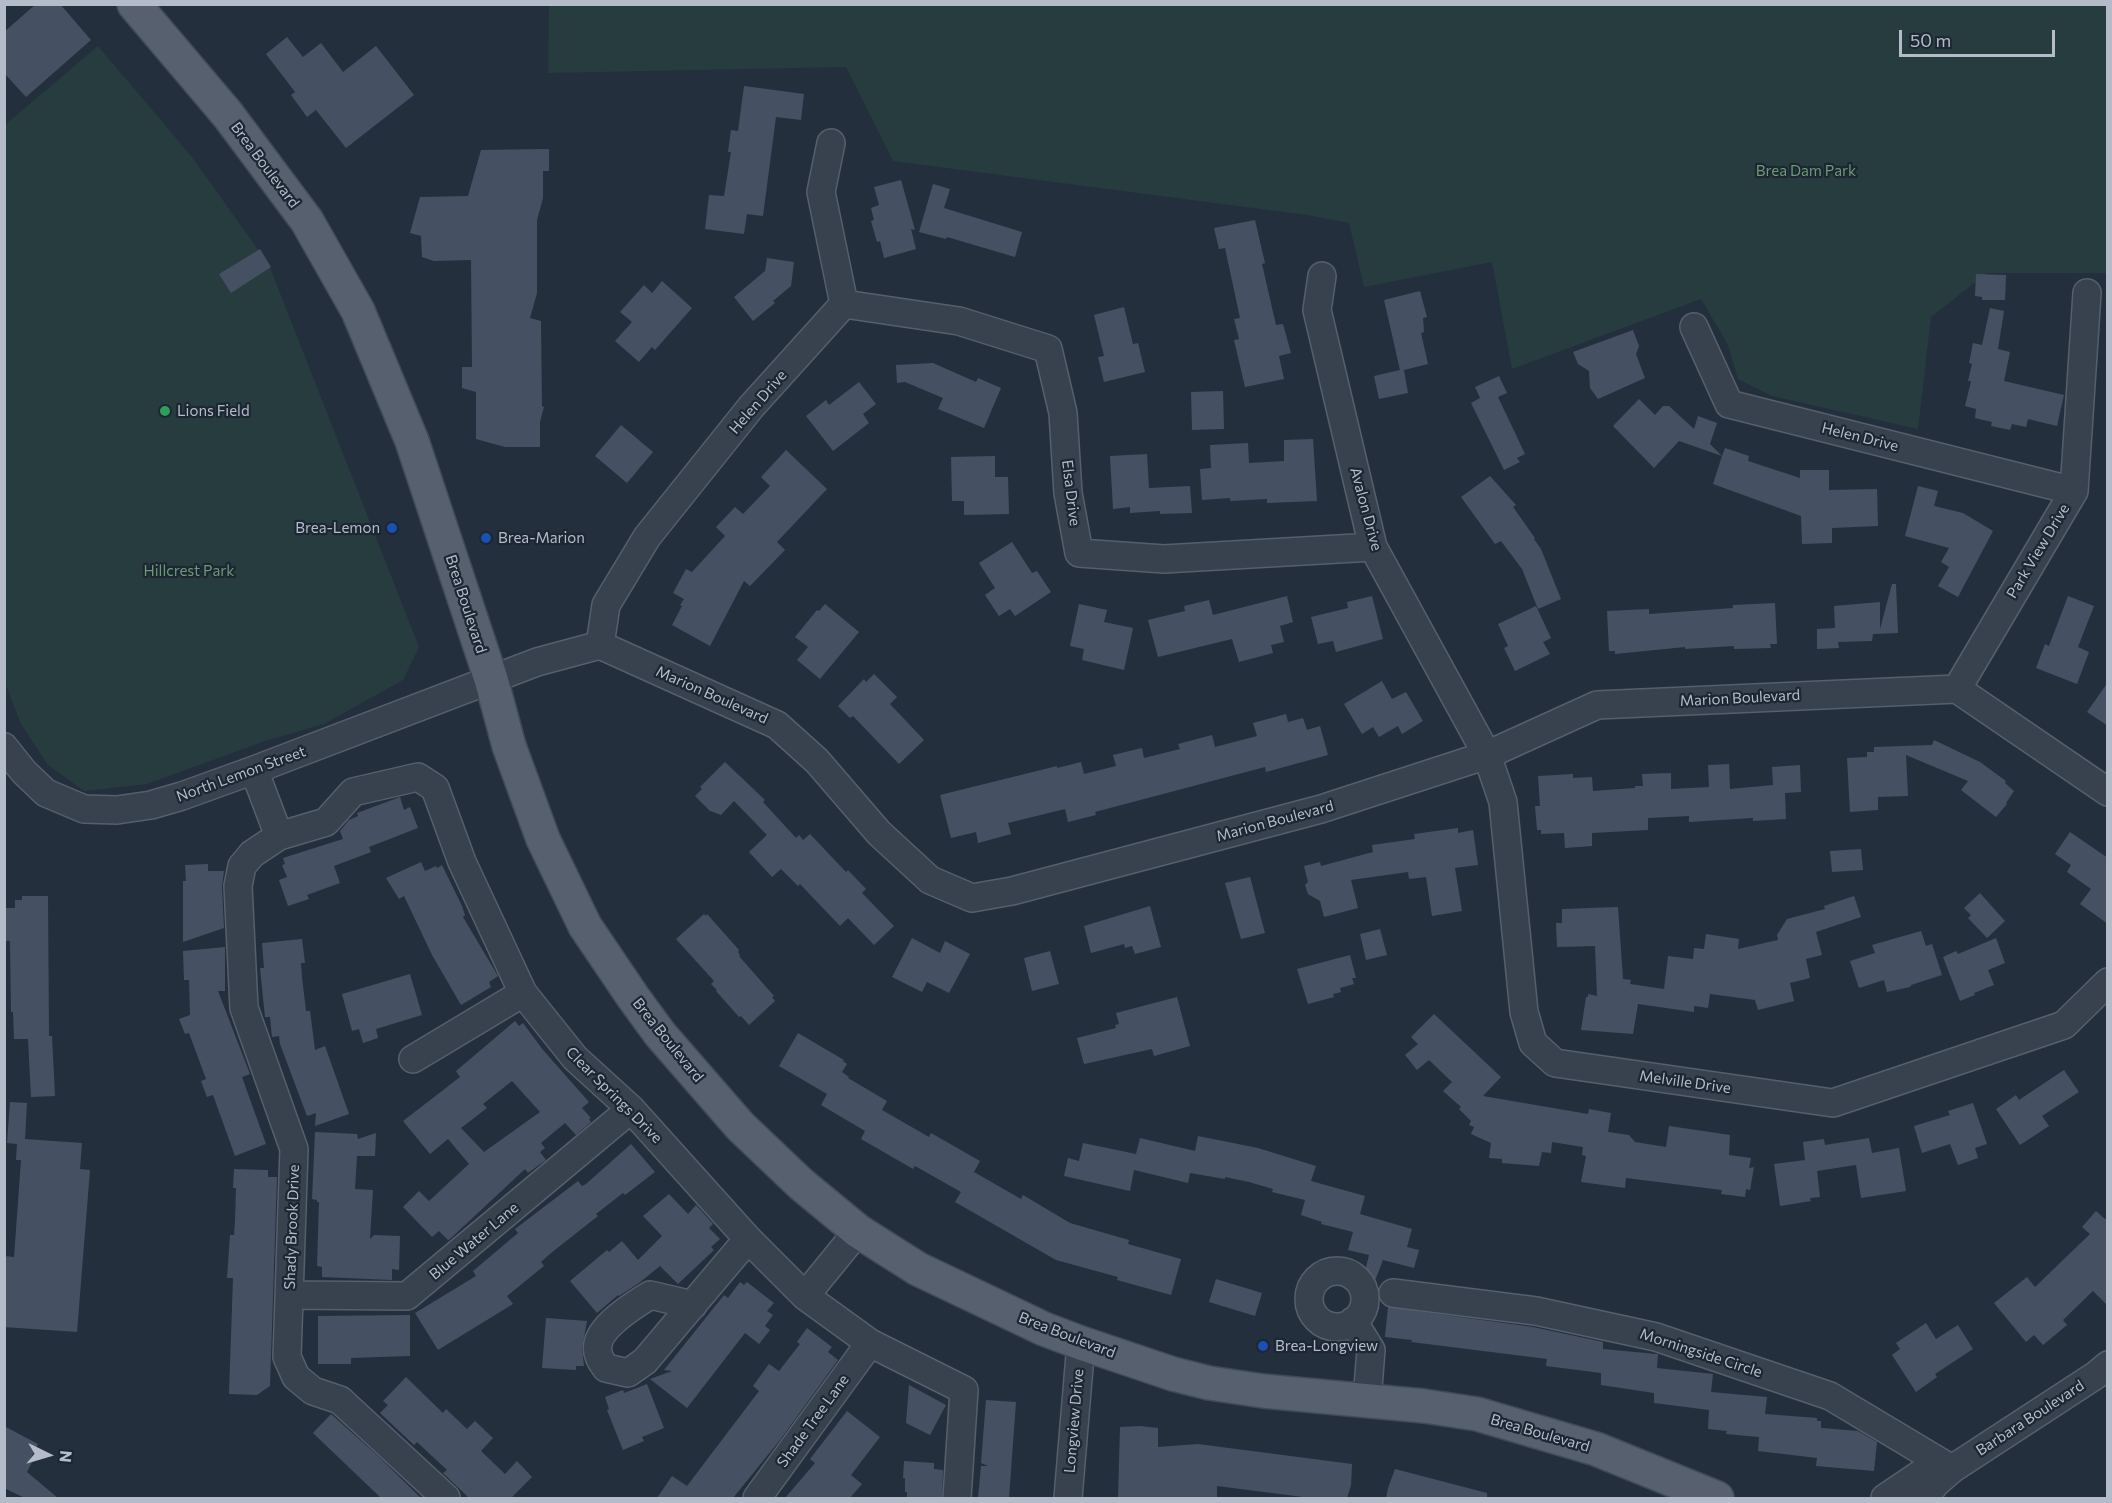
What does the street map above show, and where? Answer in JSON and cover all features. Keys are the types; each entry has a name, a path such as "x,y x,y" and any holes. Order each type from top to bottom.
{"main road":[{"name":"Brea Boulevard","path":"134,4 228,115 307,221 358,311 412,441 491,679 509,746 543,839 585,926 660,1034 740,1126 801,1184 858,1231 918,1269 1044,1329 1081,1343 1173,1374 1209,1383 1263,1391 1424,1406 1477,1414 1596,1449 1717,1498"}],"street":[{"path":"831,143 821,192 844,304"},
{"name":"Avalon Drive","path":"1322,276 1317,310 1373,547 1486,754"},
{"name":"Park View Drive","path":"1957,689 2074,491 2086,293"},
{"name":"Elsa Drive","path":"844,304 959,321 1048,350 1063,413 1068,493 1079,553 1164,559 1373,547"},
{"name":"Helen Drive","path":"600,645 606,605 647,537 751,407 844,304"},
{"name":"Helen Drive","path":"1694,327 1729,404 2074,491"},
{"path":"491,679 537,662 600,645"},
{"name":"Marion Boulevard","path":"600,645 777,725 817,760 879,833 930,880 972,898 1012,891 1321,809 1486,754 1597,705 1957,689"},
{"name":"North Lemon Street","path":"4,747 24,772 46,793 84,809 117,810 151,805 182,796 491,679"},
{"path":"1957,689 2108,792"},
{"name":"Melville Drive","path":"1486,754 1503,802 1524,1012 1533,1043 1555,1063 1833,1103 2064,1025 2108,982"},
{"path":"255,770 279,836"},
{"name":"Clear Springs Drive","path":"279,836 326,822 353,792 418,777 435,788 462,862 523,993 575,1058 631,1109 748,1239 805,1296 870,1342 964,1390 957,1498"},
{"name":"Shady Brook Drive","path":"279,836 252,854 242,866 238,886 244,1008 294,1149 287,1357 296,1377 313,1390 340,1400 446,1498"},
{"path":"413,1059 523,993"},
{"name":"Blue Water Lane","path":"289,1295 407,1296 631,1109"},
{"path":"805,1296 858,1231"},
{"path":"693,1305 748,1239"},
{"name":"Morningside Circle","path":"1393,1293 1536,1311 1656,1337 1830,1396 1952,1469"},
{"path":"1353,1322 1371,1350 1367,1400"},
{"name":"Shade Tree Lane","path":"757,1498 870,1342"},
{"name":"Longview Drive","path":"1068,1498 1081,1343"},
{"name":"Barbara Boulevard","path":"1924,1498 1952,1469 2108,1365"},
{"path":"1942,1498 1952,1485 1952,1469"},
{"name":"Barbara Boulevard","path":"1885,1498 1925,1471 1952,1469"}],"green space":[{"name":"Brea Dam Park","path":"549,4 2107,5 2107,273 1987,273 1931,317 1918,429 1772,396 1738,379 1728,345 1701,299 1512,369 1492,262 1364,287 1349,223 1307,215 893,161 846,67 548,73"},
{"name":"Hillcrest Park","path":"98,46 192,157 269,265 419,647 403,680 324,724 268,740 147,784 84,791 48,765 21,724 5,683 5,125"}],"building":[{"path":"36,4 60,4 91,40 26,97 4,73 4,32"},
{"path":"287,37 303,57 321,43 343,72 376,46 414,95 346,148 316,110 307,117 291,95 295,92 266,54"},
{"path":"744,86 804,94 801,120 776,117 763,216 747,214 744,234 705,229 709,195 724,196 731,152 728,152 731,130 738,131"},
{"path":"549,149 549,171 543,171 543,198 537,220 537,293 530,318 541,321 542,406 544,407 540,422 540,447 505,447 476,439 476,392 462,388 462,367 472,367 471,260 434,261 422,257 421,236 410,233 420,197 468,196 481,150"},
{"path":"901,180 915,230 911,229 916,249 884,258 880,241 877,242 871,221 874,220 871,208 879,205 874,187"},
{"path":"933,184 950,189 944,208 1022,232 1015,257 947,237 946,239 919,232"},
{"path":"1255,220 1276,325 1283,324 1291,353 1279,356 1284,379 1245,387 1234,340 1239,339 1234,319 1240,318 1225,248 1219,249 1214,228"},
{"path":"260,249 271,267 231,293 219,274"},
{"path":"767,258 794,262 791,286 753,321 734,297 765,271"},
{"path":"1976,274 2006,275 2005,300 1982,300 1982,297 1975,296"},
{"path":"662,281 692,308 655,350 652,347 639,362 615,341 632,322 620,312 644,285 652,293"},
{"path":"1420,291 1427,317 1423,318 1424,332 1421,333 1428,364 1404,370 1408,393 1379,399 1374,376 1400,370 1384,300"},
{"path":"1124,307 1133,344 1138,343 1145,372 1104,382 1098,357 1104,356 1094,315"},
{"path":"1990,308 2004,311 1998,349 2010,352 2004,381 2064,395 2057,426 2028,419 2026,427 2012,424 2010,430 1991,426 1992,422 1975,418 1976,409 1965,406 1971,381 1968,381 1973,343 1982,345"},
{"path":"1633,330 1639,346 1636,354 1645,378 1598,399 1590,388 1589,371 1578,364 1573,352"},
{"path":"933,363 976,382 978,378 1001,388 984,428 938,409 943,398 905,382 897,383 896,365"},
{"path":"1499,376 1507,393 1498,397 1525,454 1517,458 1520,462 1504,470 1471,403 1480,398 1475,387"},
{"path":"859,382 876,404 863,414 869,423 833,451 806,416 826,400 829,405"},
{"path":"1223,391 1224,429 1192,430 1191,392"},
{"path":"1639,399 1655,415 1663,406 1669,406 1694,429 1698,416 1717,423 1710,444 1722,456 1679,441 1654,468 1613,426"},
{"path":"621,425 653,452 627,483 595,456"},
{"path":"1313,439 1317,501 1267,503 1267,499 1202,500 1200,469 1211,468 1210,445 1248,443 1249,463 1284,461 1284,440"},
{"path":"1725,448 1749,456 1748,461 1800,478 1800,470 1829,470 1829,490 1877,489 1878,526 1832,528 1832,543 1802,544 1801,516 1713,484"},
{"path":"786,450 827,489 777,542 785,550 750,586 744,581 710,646 672,625 684,599 673,593 686,569 692,572 725,536 716,527 735,507 743,514 770,486 761,477"},
{"path":"1147,454 1149,488 1190,486 1192,513 1160,514 1160,511 1130,513 1130,507 1113,509 1110,456"},
{"path":"995,456 995,477 1008,477 1009,514 964,515 964,501 952,501 951,457"},
{"path":"1490,476 1516,505 1513,507 1541,549 1561,599 1538,609 1522,569 1501,541 1495,544 1461,497"},
{"path":"1918,486 1938,491 1934,506 1963,513 1993,531 1958,597 1938,586 1949,567 1941,562 1949,548 1905,536"},
{"path":"1012,542 1032,573 1037,571 1051,592 1015,616 1010,609 999,616 985,595 995,588 979,563"},
{"path":"1892,584 1896,584 1898,633 1873,634 1872,641 1838,642 1839,648 1817,649 1817,629 1835,628 1834,606 1880,602 1880,629"},
{"path":"1287,596 1293,622 1280,626 1284,642 1271,645 1273,653 1239,662 1232,639 1158,657 1148,620 1185,611 1184,606 1209,600 1213,615"},
{"path":"1372,596 1383,639 1336,652 1333,641 1318,644 1311,617 1348,608 1347,602"},
{"path":"2068,596 2094,606 2078,647 2089,652 2077,684 2036,668 2045,644 2049,646"},
{"path":"1775,603 1777,644 1770,644 1771,648 1734,649 1734,646 1685,649 1685,647 1615,654 1615,651 1609,651 1607,611 1649,609 1649,614"},
{"path":"825,604 859,632 820,679 797,660 808,647 795,637 817,610 819,611"},
{"path":"1079,604 1107,610 1104,622 1133,628 1124,670 1082,660 1084,649 1070,646"},
{"path":"1536,606 1551,638 1543,642 1550,654 1515,671 1504,648 1508,646 1498,624"},
{"path":"874,674 897,697 890,704 924,740 899,764 853,716 850,718 838,706 864,679 866,682"},
{"path":"1382,681 1392,699 1406,692 1423,721 1402,734 1398,726 1379,737 1373,727 1362,734 1344,704"},
{"path":"2108,682 2108,726 2087,712"},
{"path":"1286,714 1288,722 1303,718 1307,730 1320,726 1328,755 1266,772 1265,767 1095,812 1096,815 1068,822 1065,809 1008,823 1011,834 978,843 976,832 951,838 940,795 1081,762 1084,774 1116,766 1113,755 1142,748 1144,758 1180,749 1178,744 1212,735 1215,747 1257,736 1253,723"},
{"path":"1934,740 1980,762 2006,781 2005,783 2014,791 1996,817 1961,790 1968,781 1906,755 1908,796 1878,797 1878,810 1850,812 1847,758 1867,757 1867,752 1874,752 1874,747 1932,745"},
{"path":"725,762 765,800 763,802 796,838 799,835 803,840 810,834 846,872 848,870 866,889 862,893 894,926 874,945 848,918 840,926 800,884 798,886 781,869 772,877 749,852 767,835 734,801 721,815 710,811 695,796 702,789 700,787"},
{"path":"1729,764 1730,789 1773,785 1772,767 1800,765 1801,792 1785,793 1786,819 1753,821 1753,818 1689,822 1689,816 1648,818 1648,830 1592,833 1592,846 1565,848 1564,833 1541,834 1541,830 1537,830 1535,806 1540,806 1538,776 1573,774 1573,778 1592,777 1593,791 1635,788 1635,786 1643,786 1642,774 1671,773 1671,789 1709,787 1708,765"},
{"path":"400,797 404,810 410,807 418,828 369,847 371,852 334,866 340,883 307,895 309,899 288,906 279,880 287,877 282,865 285,864 283,858 343,839 340,831 349,820 358,816 357,813"},
{"path":"1458,828 1458,833 1473,830 1478,865 1455,868 1462,911 1432,916 1426,877 1409,879 1408,872 1351,880 1358,908 1324,917 1320,901 1308,894 1304,866 1320,862 1321,866 1373,852 1372,845 1415,839 1414,834"},
{"path":"2070,832 2108,858 2108,924 2080,904 2091,889 2067,872 2071,865 2055,854"},
{"path":"1861,849 1863,870 1832,872 1830,851"},
{"path":"421,862 425,871 442,865 462,906 465,915 463,917 498,976 489,982 491,987 461,1005 432,955 404,896 399,899 386,878"},
{"path":"208,864 208,871 224,871 222,887 224,928 183,942 185,865"},
{"path":"1250,877 1265,933 1241,939 1225,883"},
{"path":"1980,893 2005,921 1987,938 1968,918 1971,915 1964,908"},
{"path":"22,896 48,896 49,1036 52,1036 55,1096 31,1097 28,1039 14,1039 13,1012 11,1012 10,941 4,941 4,908 15,908 15,900 22,900"},
{"path":"1854,896 1861,917 1816,932 1822,955 1806,959 1810,978 1790,983 1794,1001 1758,1010 1755,1000 1710,994 1708,1008 1694,1006 1694,1012 1638,1004 1633,1034 1581,1030 1586,997 1588,994 1597,996 1595,946 1557,947 1556,923 1562,923 1562,909 1618,907 1623,979 1631,980 1630,984 1664,989 1668,956 1693,959 1694,948 1704,949 1706,934 1739,939 1738,949 1778,940 1777,935 1787,919 1825,909 1824,906"},
{"path":"1150,906 1161,947 1135,954 1132,946 1125,948 1124,944 1091,953 1084,926"},
{"path":"704,914 706,916 707,914 739,950 739,956 774,996 772,997 775,1001 749,1025 716,991 711,984 714,981 676,939"},
{"path":"1380,929 1387,955 1366,960 1360,934"},
{"path":"1921,931 1926,946 1932,944 1942,975 1910,987 1887,992 1884,980 1859,988 1850,961 1875,953 1872,945"},
{"path":"912,938 940,953 945,941 970,954 949,993 927,982 922,992 892,977"},
{"path":"1996,938 2005,963 1988,970 1994,985 1960,1001 1943,957 1956,951 1958,954"},
{"path":"302,939 305,963 301,963 302,977 306,1011 310,1011 315,1050 325,1046 349,1114 315,1126 316,1113 307,1116 279,1036 272,1037 270,1017 265,1017 260,968 264,968 262,943"},
{"path":"225,947 225,991 218,991 250,1074 242,1077 266,1144 235,1156 213,1095 207,1097 201,1081 206,1079 189,1033 185,1034 179,1019 190,1015 189,980 184,980 183,951"},
{"path":"1050,951 1059,984 1032,991 1024,958"},
{"path":"1350,955 1356,978 1352,978 1354,984 1340,988 1341,992 1333,994 1334,997 1308,1004 1297,969"},
{"path":"410,974 422,1015 376,1029 378,1038 363,1043 359,1029 352,1031 342,994"},
{"path":"1177,997 1190,1046 1154,1056 1152,1049 1084,1064 1077,1038 1116,1028 1115,1025 1119,1024 1116,1013"},
{"path":"1434,1014 1501,1077 1483,1096 1588,1114 1589,1109 1611,1113 1608,1132 1629,1135 1635,1142 1666,1147 1669,1126 1730,1135 1729,1155 1751,1158 1749,1168 1754,1167 1750,1190 1746,1189 1745,1197 1721,1194 1722,1190 1626,1178 1625,1188 1581,1182 1586,1156 1582,1155 1583,1147 1552,1142 1551,1153 1542,1152 1539,1166 1502,1163 1502,1159 1489,1158 1491,1143 1471,1134 1474,1127 1469,1125 1471,1121 1459,1109 1461,1107 1443,1091 1452,1082 1429,1060 1417,1070 1405,1055 1418,1044 1411,1037"},
{"path":"515,1021 519,1026 523,1023 543,1050 589,1102 582,1108 591,1118 589,1119 591,1122 576,1135 565,1123 541,1143 545,1148 540,1152 546,1160 528,1173 525,1169 448,1240 439,1231 432,1237 403,1207 419,1191 429,1201 469,1164 448,1139 430,1154 403,1121 460,1077 456,1071","holes":["512,1081 540,1112 484,1152 461,1128 487,1108 483,1104"]},
{"path":"798,1033 844,1060 847,1064 842,1072 848,1078 887,1101 882,1110 929,1137 931,1133 980,1161 974,1172 1021,1199 1023,1195 1070,1223 1129,1240 1128,1244 1181,1259 1171,1295 1056,1260 955,1202 961,1192 915,1166 913,1169 861,1139 865,1131 821,1105 827,1094 779,1066"},
{"path":"2064,1070 2079,1092 2042,1116 2049,1126 2020,1145 1996,1109 2016,1095 2019,1100"},
{"path":"10,1102 27,1103 25,1139 82,1143 80,1169 90,1170 77,1332 4,1327 4,1256 14,1257 21,1160 16,1160 17,1144 7,1143"},
{"path":"1973,1103 1987,1144 1975,1148 1978,1158 1958,1165 1950,1144 1922,1153 1914,1126 1950,1115 1948,1111"},
{"path":"315,1132 357,1134 358,1139 376,1133 375,1156 357,1156 355,1189 373,1190 370,1239 374,1235 400,1236 399,1270 392,1269 392,1280 322,1277 322,1267 317,1266 319,1202 312,1199"},
{"path":"1198,1136 1258,1148 1316,1166 1311,1181 1365,1196 1360,1214 1412,1229 1407,1247 1419,1250 1414,1268 1383,1260 1371,1291 1361,1288 1369,1255 1348,1250 1353,1232 1321,1224 1322,1222 1301,1215 1305,1200 1272,1192 1273,1189 1249,1182 1190,1173 1188,1183 1134,1170 1130,1191 1064,1176 1068,1158 1079,1161 1083,1143 1136,1154 1140,1138 1195,1151"},
{"path":"1869,1138 1872,1153 1899,1148 1906,1191 1861,1198 1856,1165 1817,1171 1820,1197 1810,1198 1811,1201 1780,1206 1774,1164 1805,1160 1803,1142 1824,1139 1825,1145"},
{"path":"631,1144 655,1172 596,1214 598,1216 541,1262 544,1266 507,1296 513,1304 438,1350 415,1313 476,1276 473,1271 518,1233 515,1229 578,1181 582,1186 586,1184"},
{"path":"234,1169 268,1170 268,1177 277,1177 270,1386 257,1395 229,1394 233,1278 227,1278 230,1235 234,1235 235,1221"},
{"path":"669,1194 688,1214 696,1205 713,1224 709,1228 720,1239 711,1247 714,1250 678,1284 660,1266 639,1283 618,1295 597,1313 570,1281 607,1250 609,1252 622,1241 638,1260 662,1236 643,1216"},
{"path":"2096,1211 2105,1219 2108,1217 2108,1306 2093,1291 2063,1320 2067,1325 2043,1345 2034,1335 2026,1342 1994,1303 2027,1277 2035,1287 2090,1234 2082,1227"},
{"path":"1216,1279 1262,1293 1255,1316 1209,1302"},
{"path":"740,1282 744,1285 747,1282 774,1303 767,1311 773,1315 765,1326 770,1330 759,1344 745,1333 687,1408 650,1379 672,1371 664,1370 724,1295 728,1298"},
{"path":"1388,1307 1533,1327 1603,1342 1603,1349 1658,1354 1657,1368 1713,1374 1711,1392 1767,1397 1765,1414 1817,1418 1817,1421 1821,1421 1821,1428 1858,1431 1877,1442 1874,1471 1816,1466 1817,1458 1758,1451 1759,1437 1726,1434 1727,1431 1708,1429 1709,1410 1654,1403 1654,1393 1601,1385 1601,1373 1546,1366 1547,1359 1385,1337"},
{"path":"410,1315 410,1356 351,1358 351,1364 318,1364 318,1316"},
{"path":"546,1318 587,1321 582,1348 584,1366 576,1366 576,1370 542,1368"},
{"path":"1926,1323 1936,1339 1958,1325 1973,1349 1935,1374 1937,1377 1916,1392 1892,1355 1900,1349 1896,1343"},
{"path":"807,1328 832,1347 828,1352 838,1360 780,1440 733,1498 657,1498 672,1476 687,1486 759,1391 753,1386 769,1364 779,1371 800,1344 797,1342"},
{"path":"406,1377 443,1413 446,1409 467,1429 475,1421 493,1438 481,1451 505,1474 517,1461 532,1477 511,1498 469,1498 443,1473 447,1470 417,1442 414,1445 380,1413 388,1405 383,1401"},
{"path":"647,1384 664,1428 642,1437 644,1441 623,1450 607,1410 609,1409 605,1397"},
{"path":"909,1385 946,1405 930,1435 906,1423"},
{"path":"986,1400 1016,1402 1009,1498 978,1498 981,1466 988,1466 981,1463"},
{"path":"847,1411 880,1437 851,1475 862,1484 850,1498 785,1498 815,1463 810,1459"},
{"path":"331,1414 421,1498 381,1498 313,1433"},
{"path":"4,1426 38,1444 27,1472 58,1498 25,1498 4,1488"},
{"path":"1120,1427 1158,1428 1158,1447 1198,1444 1352,1464 1351,1485 1347,1498 1311,1498 1217,1486 1217,1498 1118,1498"},
{"path":"904,1461 934,1463 934,1469 943,1470 942,1498 907,1498 905,1478 903,1478"},
{"path":"1395,1469 1487,1493 1487,1498 1386,1498"}],"place":[{"name":"Lions Field","path":"165,411"},
{"name":"Brea-Lemon","path":"392,528"},
{"name":"Brea-Marion","path":"486,538"},
{"name":"Brea-Longview","path":"1263,1346"}]}
